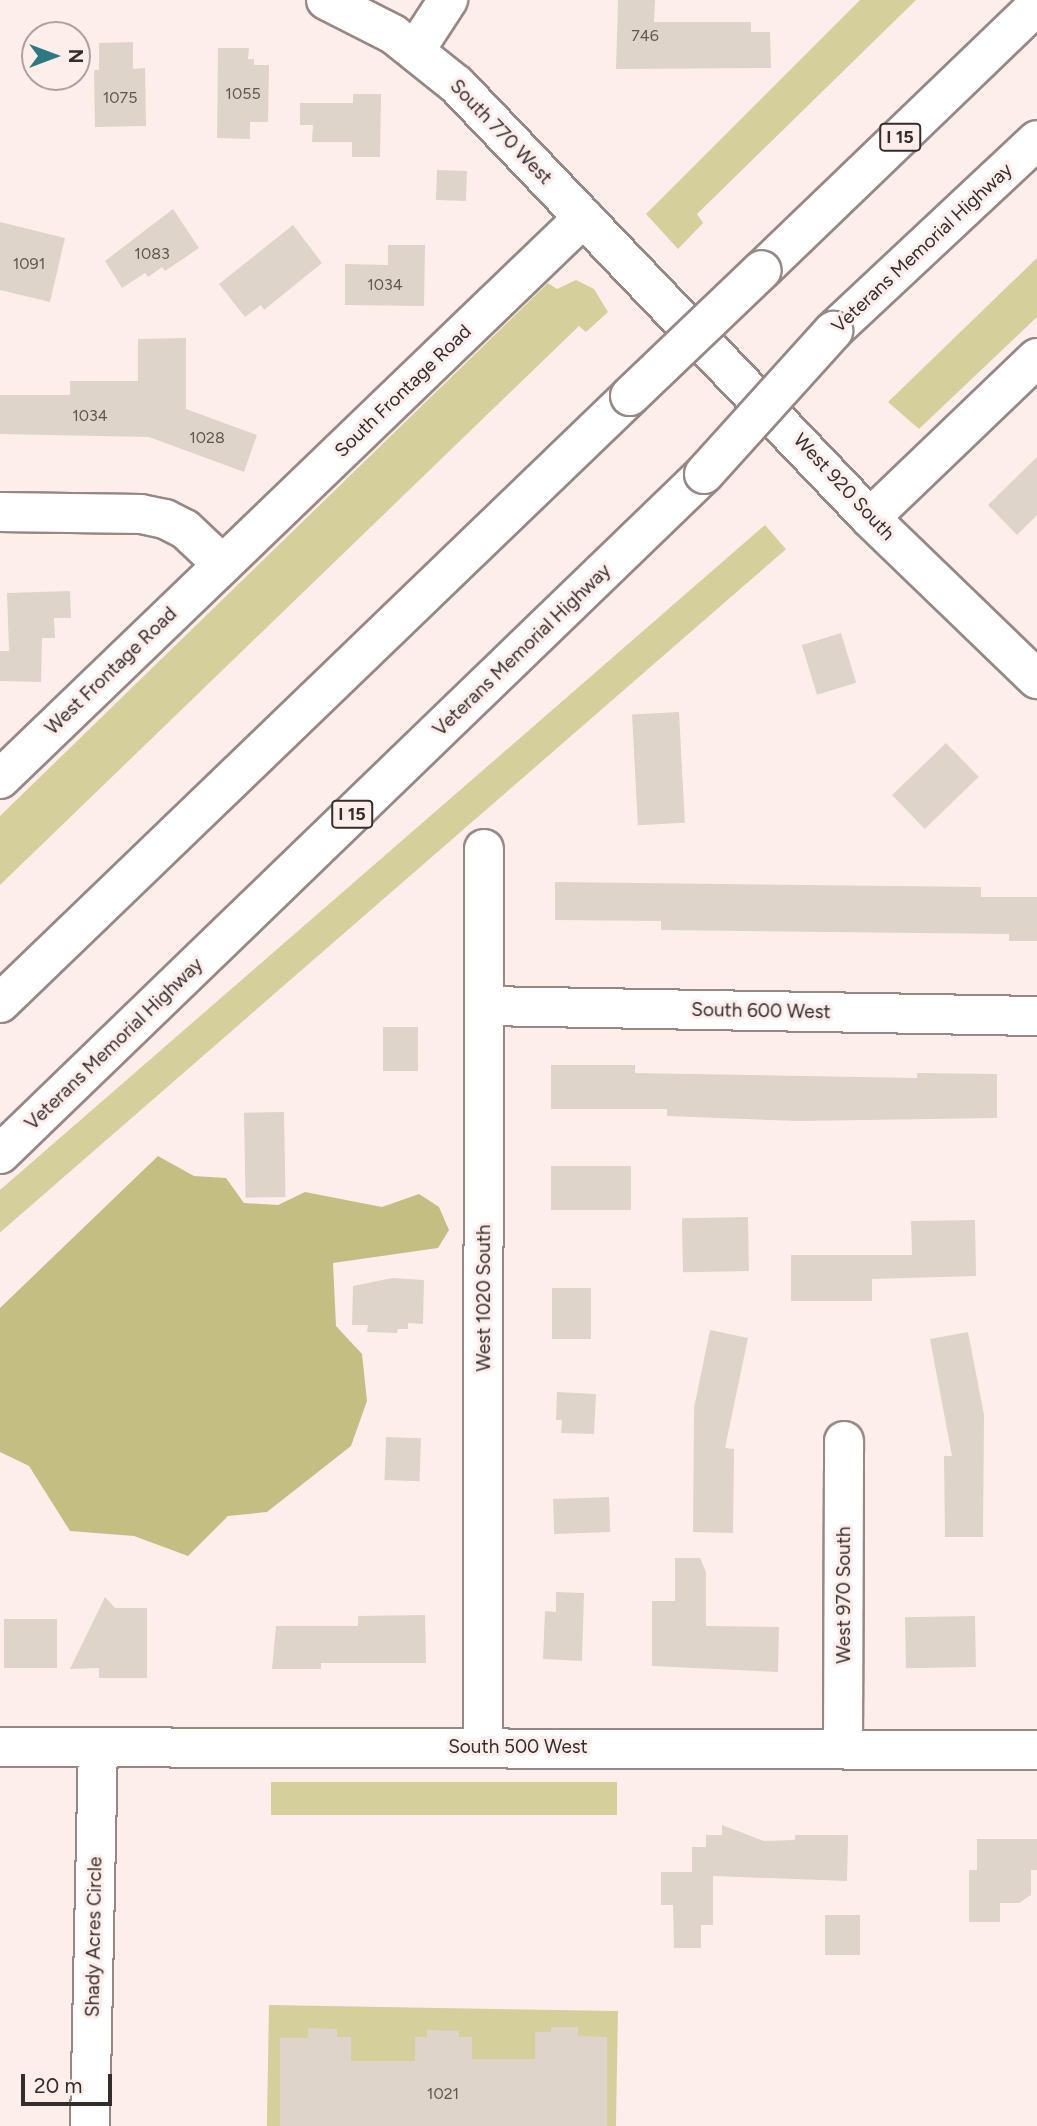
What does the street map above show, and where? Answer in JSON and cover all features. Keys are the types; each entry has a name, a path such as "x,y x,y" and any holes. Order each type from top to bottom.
{"main road":[{"name":"South 770 West","path":"326,0 416,49 656,290"},
{"path":"416,49 447,0"},
{"name":"I 15","path":"0,1003 1037,5"},
{"name":"Veterans Memorial Highway","path":"0,1154 704,474 833,331 1037,140"},
{"name":"South Frontage Road","path":"222,564 584,217"},
{"name":"West 920 South","path":"656,290 870,518 1037,678"},
{"path":"870,518 1037,358"},
{"path":"0,512 141,514 165,519 185,529 222,564"},
{"name":"West Frontage Road","path":"0,779 222,564"},
{"name":"West 1020 South","path":"483,1747 484,849"},
{"name":"South 600 West","path":"485,1006 1037,1016"},
{"name":"West 970 South","path":"843,1748 844,1441"},
{"name":"South 500 West","path":"0,1747 1037,1749"},
{"name":"Shady Acres Circle","path":"90,2126 98,1748"}],"shaded area":[{"path":"860,0 916,0 697,214 703,223 678,249 646,214"},
{"path":"1037,258 1037,317 919,429 888,402"},
{"path":"576,280 594,289 608,312 586,332 579,326 0,885 0,816 548,283 557,289"},
{"path":"765,525 786,549 0,1232 0,1190"},
{"path":"158,1156 194,1176 226,1178 244,1203 278,1205 305,1192 382,1207 419,1194 439,1207 449,1230 438,1248 333,1263 336,1326 362,1354 367,1401 351,1446 267,1512 228,1516 188,1556 134,1536 70,1531 29,1466 0,1452 0,1308"},
{"path":"271,1782 617,1782 617,1815 271,1815"},
{"path":"269,2005 618,2011 616,2126 267,2126"}],"building":[{"path":"618,0 655,0 654,22 751,22 751,32 770,32 771,68 616,69"},
{"path":"133,42 133,69 145,68 146,126 95,127 94,70 99,70 99,43"},
{"path":"218,48 249,48 248,59 254,59 254,65 269,65 268,122 250,122 250,139 217,138"},
{"path":"353,94 381,94 380,157 352,157 352,142 312,142 313,125 300,125 300,103 353,103"},
{"path":"437,170 467,171 466,201 436,200"},
{"path":"173,209 199,248 165,271 162,267 148,277 145,273 122,288 105,261"},
{"path":"0,222 65,238 50,302 0,290"},
{"path":"293,225 322,263 264,310 261,305 245,317 219,284"},
{"path":"388,245 425,245 424,306 345,305 345,264 388,265"},
{"path":"186,338 186,409 257,435 244,472 149,437 0,434 0,395 70,395 70,381 138,381 138,339"},
{"path":"1037,457 1037,515 1017,535 988,505"},
{"path":"70,591 71,618 54,618 55,638 42,638 41,682 0,681 0,651 9,651 7,593"},
{"path":"841,633 856,683 817,695 802,645"},
{"path":"679,712 685,823 638,825 632,714"},
{"path":"946,743 979,777 925,829 892,795"},
{"path":"555,882 981,887 981,897 1037,897 1037,941 1009,941 1009,934 661,930 661,921 555,920"},
{"path":"383,1027 418,1027 418,1071 383,1071"},
{"path":"551,1065 635,1065 635,1073 917,1078 917,1073 997,1074 997,1118 798,1121 667,1116 667,1109 551,1109"},
{"path":"284,1112 285,1197 245,1198 244,1113"},
{"path":"551,1166 631,1166 631,1210 551,1210"},
{"path":"748,1217 749,1271 683,1272 682,1218"},
{"path":"975,1220 976,1276 872,1279 872,1301 791,1301 791,1255 912,1255 911,1221"},
{"path":"392,1278 424,1280 423,1324 408,1323 408,1329 398,1329 397,1333 367,1332 368,1325 352,1325 353,1286"},
{"path":"552,1288 591,1288 591,1339 552,1339"},
{"path":"710,1330 748,1338 725,1448 734,1449 733,1533 693,1532 694,1408"},
{"path":"968,1332 984,1415 983,1537 945,1537 944,1456 952,1456 930,1339"},
{"path":"557,1392 596,1394 594,1434 561,1433 562,1420 556,1420"},
{"path":"386,1437 421,1438 419,1481 384,1480"},
{"path":"609,1497 610,1532 554,1534 553,1499"},
{"path":"675,1558 700,1558 706,1572 706,1626 779,1627 778,1672 652,1666 652,1601 675,1601"},
{"path":"556,1592 584,1593 582,1661 543,1659 545,1611 556,1612"},
{"path":"105,1597 115,1608 147,1608 147,1678 99,1678 99,1668 70,1669"},
{"path":"425,1615 426,1663 321,1663 321,1669 272,1669 276,1626 358,1626 358,1616"},
{"path":"975,1616 976,1667 906,1668 905,1617"},
{"path":"4,1619 57,1619 57,1668 4,1668"},
{"path":"722,1825 764,1841 795,1840 795,1835 848,1835 847,1881 713,1876 713,1925 701,1925 701,1948 674,1948 673,1905 661,1905 661,1872 692,1872 692,1847 706,1847 706,1835 722,1835"},
{"path":"977,1839 1037,1839 1037,1870 1031,1870 1031,1895 1019,1903 1000,1903 1000,1922 969,1922 969,1870 977,1870"},
{"path":"825,1915 860,1915 860,1955 825,1955"},
{"path":"551,2027 578,2027 578,2036 607,2037 607,2126 280,2126 280,2038 308,2038 308,2028 337,2029 337,2037 351,2037 351,2061 415,2061 415,2037 427,2037 427,2030 459,2031 459,2037 472,2037 472,2059 535,2059 535,2032 551,2032"}]}
